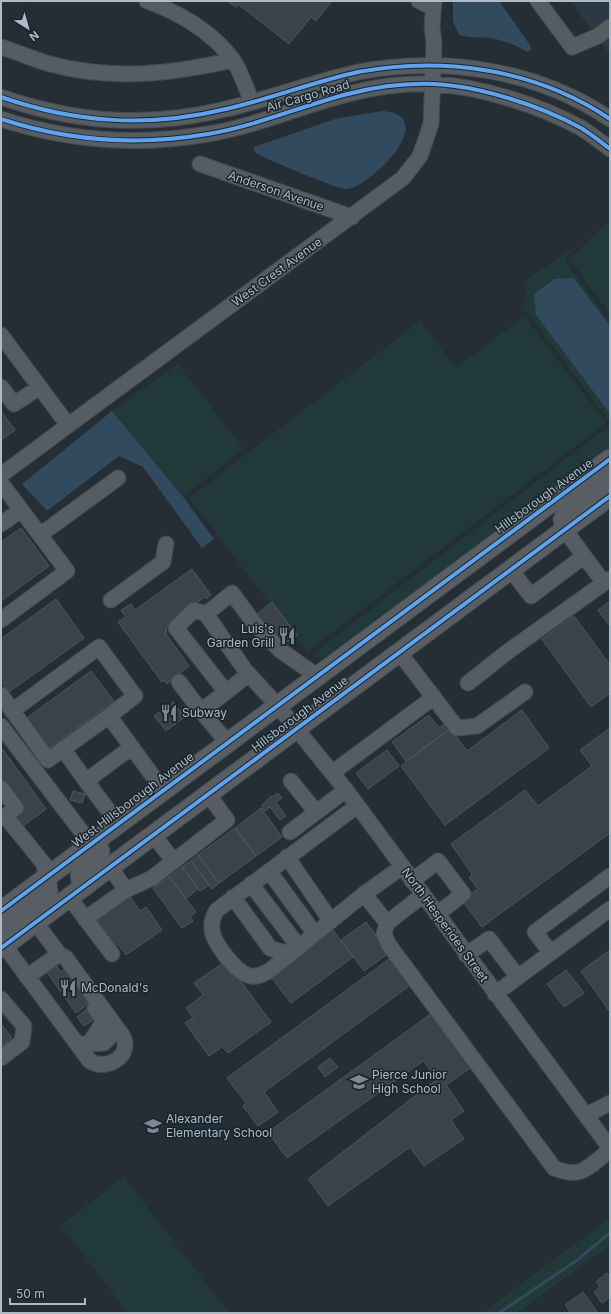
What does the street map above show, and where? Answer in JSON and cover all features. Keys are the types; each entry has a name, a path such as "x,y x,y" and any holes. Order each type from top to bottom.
{"main road":[{"name":"Hillsborough Avenue","path":"278,705 610,459"},
{"path":"565,530 563,520 570,509 610,476"},
{"name":"Hillsborough Avenue","path":"2,941 31,917 76,892 610,496"},
{"name":"West Hillsborough Avenue","path":"1,911 278,705"},
{"path":"76,892 80,868 144,819 163,790"},
{"path":"31,917 48,892 46,877"}],"street":[{"path":"147,1 182,17 205,32 233,60 252,102"},
{"path":"538,1 572,47 608,34"},
{"name":"West Crest Avenue","path":"1,475 404,178 420,156 431,124 433,64 429,3"},
{"path":"1,47 50,64 75,69 125,75 184,71 233,60"},
{"name":"Air Cargo Road","path":"1,97 42,111 98,120 131,121 201,115 358,72 378,68 433,64 455,65 533,81 568,95 610,119"},
{"name":"Air Cargo Road","path":"1,119 42,131 96,140 132,141 170,139 228,130 348,94 432,84 455,86 529,105 583,129 610,148"},
{"name":"Anderson Avenue","path":"200,164 352,217"},
{"path":"1,335 6,352 40,387 68,425"},
{"path":"1,387 14,404 40,387"},
{"path":"40,536 118,478"},
{"path":"1,483 67,571 1,620"},
{"path":"1,524 21,510"},
{"path":"468,684 510,650 607,581 584,556 565,530"},
{"path":"111,600 163,562 166,544"},
{"path":"511,570 531,596 584,556"},
{"path":"226,692 176,628 194,610 206,614 232,593 254,624 280,650 317,676"},
{"name":"North Hesperides Street","path":"206,614 249,674 278,705 346,790 610,1149"},
{"path":"1,695 12,711 48,760 135,696 99,647 12,711"},
{"path":"399,652 457,728 477,726 525,692"},
{"path":"201,711 249,674"},
{"path":"179,682 227,742"},
{"path":"332,773 434,697"},
{"path":"109,716 163,790"},
{"path":"1,726 91,844"},
{"path":"86,781 132,747"},
{"path":"63,749 118,823"},
{"path":"291,781 316,812"},
{"path":"1,788 16,808 5,816 44,864 46,877"},
{"path":"290,832 346,790"},
{"path":"86,919 126,890 152,878 173,860 227,820 208,794"},
{"path":"357,806 217,910 212,922 212,931 216,940 233,965 239,971 250,976 259,976 269,971 364,894 402,866"},
{"path":"153,835 173,860"},
{"path":"287,857 331,921"},
{"path":"412,881 438,861 463,894 437,914"},
{"path":"110,867 126,890"},
{"path":"269,871 315,934"},
{"path":"551,953 535,932 610,876"},
{"path":"251,884 295,950"},
{"path":"76,892 86,919 112,954"},
{"path":"364,894 387,924"},
{"path":"423,895 387,924 384,934 389,945 554,1168 571,1174 578,1172 589,1167 610,1149"},
{"path":"233,897 270,948 278,951 295,950"},
{"path":"495,994 610,910"},
{"path":"2,941 27,977 83,1044 94,1064 103,1066 112,1063 124,1050 124,1039 66,958 59,954 31,917"},
{"path":"466,955 489,939 518,977"},
{"path":"27,977 59,954"},
{"path":"59,954 61,963 103,1019 103,1022 83,1044"},
{"path":"1,999 24,1026 22,1042 1,1058"},
{"path":"586,1116 610,1103"}],"shaded area":[{"path":"570,1 610,1 610,54"}],"green space":[{"path":"610,221 610,315 570,259 604,225"},
{"path":"575,247 566,257 566,262 610,322 610,326 574,278 536,315 610,414 610,422 528,313 523,311 528,278"},
{"path":"524,316 606,423 307,652 189,498 420,321 456,368"},
{"path":"178,364 244,449 186,494 184,498 112,411"},
{"path":"610,425 610,449 320,660 314,653"},
{"path":"124,1177 229,1313 128,1313 61,1225"},
{"path":"610,1218 610,1245 517,1313 482,1313"}],"water":[{"path":"453,1 499,1 530,45 531,50 528,52 495,39 459,35 453,21"},
{"path":"382,111 399,115 405,124 404,137 385,164 358,185 347,189 331,185 289,168 257,154 254,150 254,147 335,119"},
{"path":"574,278 610,326 610,414 536,315 534,294 554,279"},
{"path":"112,411 184,498 214,539 202,548 143,467 119,456 47,511 22,484"}],"building":[{"path":"227,1 332,1 316,21 311,17 289,44 238,4 236,7"},
{"path":"1,411 15,430 1,440"},
{"path":"21,528 49,566 1,601 1,542"},
{"path":"192,569 211,595 206,599 204,597 167,626 166,634 189,666 167,684 164,680 162,682 118,622 126,617 121,610 131,604 135,610"},
{"path":"56,599 84,638 9,692 1,681 1,639"},
{"path":"610,601 610,626 598,610"},
{"path":"272,602 297,635 287,642 275,641 256,615"},
{"path":"574,616 610,665 610,693 591,707 542,639"},
{"path":"91,671 114,701 46,750 24,720"},
{"path":"173,702 185,717 166,731 154,716"},
{"path":"522,710 549,748 445,825 401,766 450,729 467,751"},
{"path":"429,715 439,728 443,725 447,731 406,761 392,742"},
{"path":"610,728 610,833 482,927 462,900 478,889 469,877 472,874 451,844 525,790 538,806 592,766 580,750"},
{"path":"1,747 46,809 19,829 1,781"},
{"path":"387,750 399,766 368,789 356,773"},
{"path":"73,791 85,794 82,803 70,800"},
{"path":"278,793 282,798 276,802 286,816 280,820 270,807 265,811 261,806 271,796 272,797"},
{"path":"261,808 282,837 256,856 235,828"},
{"path":"235,828 256,856 219,883 198,855"},
{"path":"198,855 219,883 212,889 191,861"},
{"path":"191,861 209,885 200,891 182,867"},
{"path":"182,867 198,889 186,898 169,877"},
{"path":"169,877 196,912 190,917 193,921 182,928 153,888"},
{"path":"128,894 140,911 146,907 162,930 126,955 118,944 112,948 92,919"},
{"path":"366,922 389,953 364,971 341,940"},
{"path":"333,930 353,957 291,1003 271,977"},
{"path":"610,950 610,1012 581,971"},
{"path":"392,957 412,984 264,1092 278,1112 258,1126 243,1106 246,1103 227,1078"},
{"path":"226,961 271,1022 228,1053 222,1047 209,1056 185,1023 193,1018 186,1008 203,995 194,983"},
{"name":"McDonald's","path":"55,964 61,972 64,970 89,1003 76,1013 46,971"},
{"path":"566,970 584,993 564,1007 547,984"},
{"path":"88,1008 96,1018 84,1026 77,1017"},
{"path":"432,1013 472,1067 446,1085 464,1111 451,1120 464,1139 424,1166 410,1147 328,1206 308,1179 437,1079 423,1061 287,1158 268,1132"},
{"path":"1,1024 12,1038 1,1047"},
{"path":"330,1058 338,1067 325,1077 318,1067"},
{"path":"607,1273 610,1277 610,1297 602,1303 594,1292 600,1287 596,1282"},
{"path":"583,1292 598,1313 571,1313 565,1305"}],"waterway":[{"path":"499,1313 576,1261 610,1233"}],"cycle path":[{"path":"1,97 57,113 85,117 112,120 168,119 226,109 358,72 390,67 456,67 488,71 520,78 552,88 581,102 610,119"},
{"path":"1,119 77,137 129,140 182,138 244,126 330,99 380,87 433,84 470,89 510,98 548,112 581,128 610,149"},
{"path":"1,911 610,459"},
{"path":"1,948 610,496"}],"place":[{"name":"Luis's Garden Grill","path":"287,636"},
{"name":"Subway","path":"169,713"},
{"name":"McDonald's","path":"68,988"},
{"name":"Pierce Junior High School","path":"359,1082"},
{"name":"Alexander Elementary School","path":"153,1126"}]}
